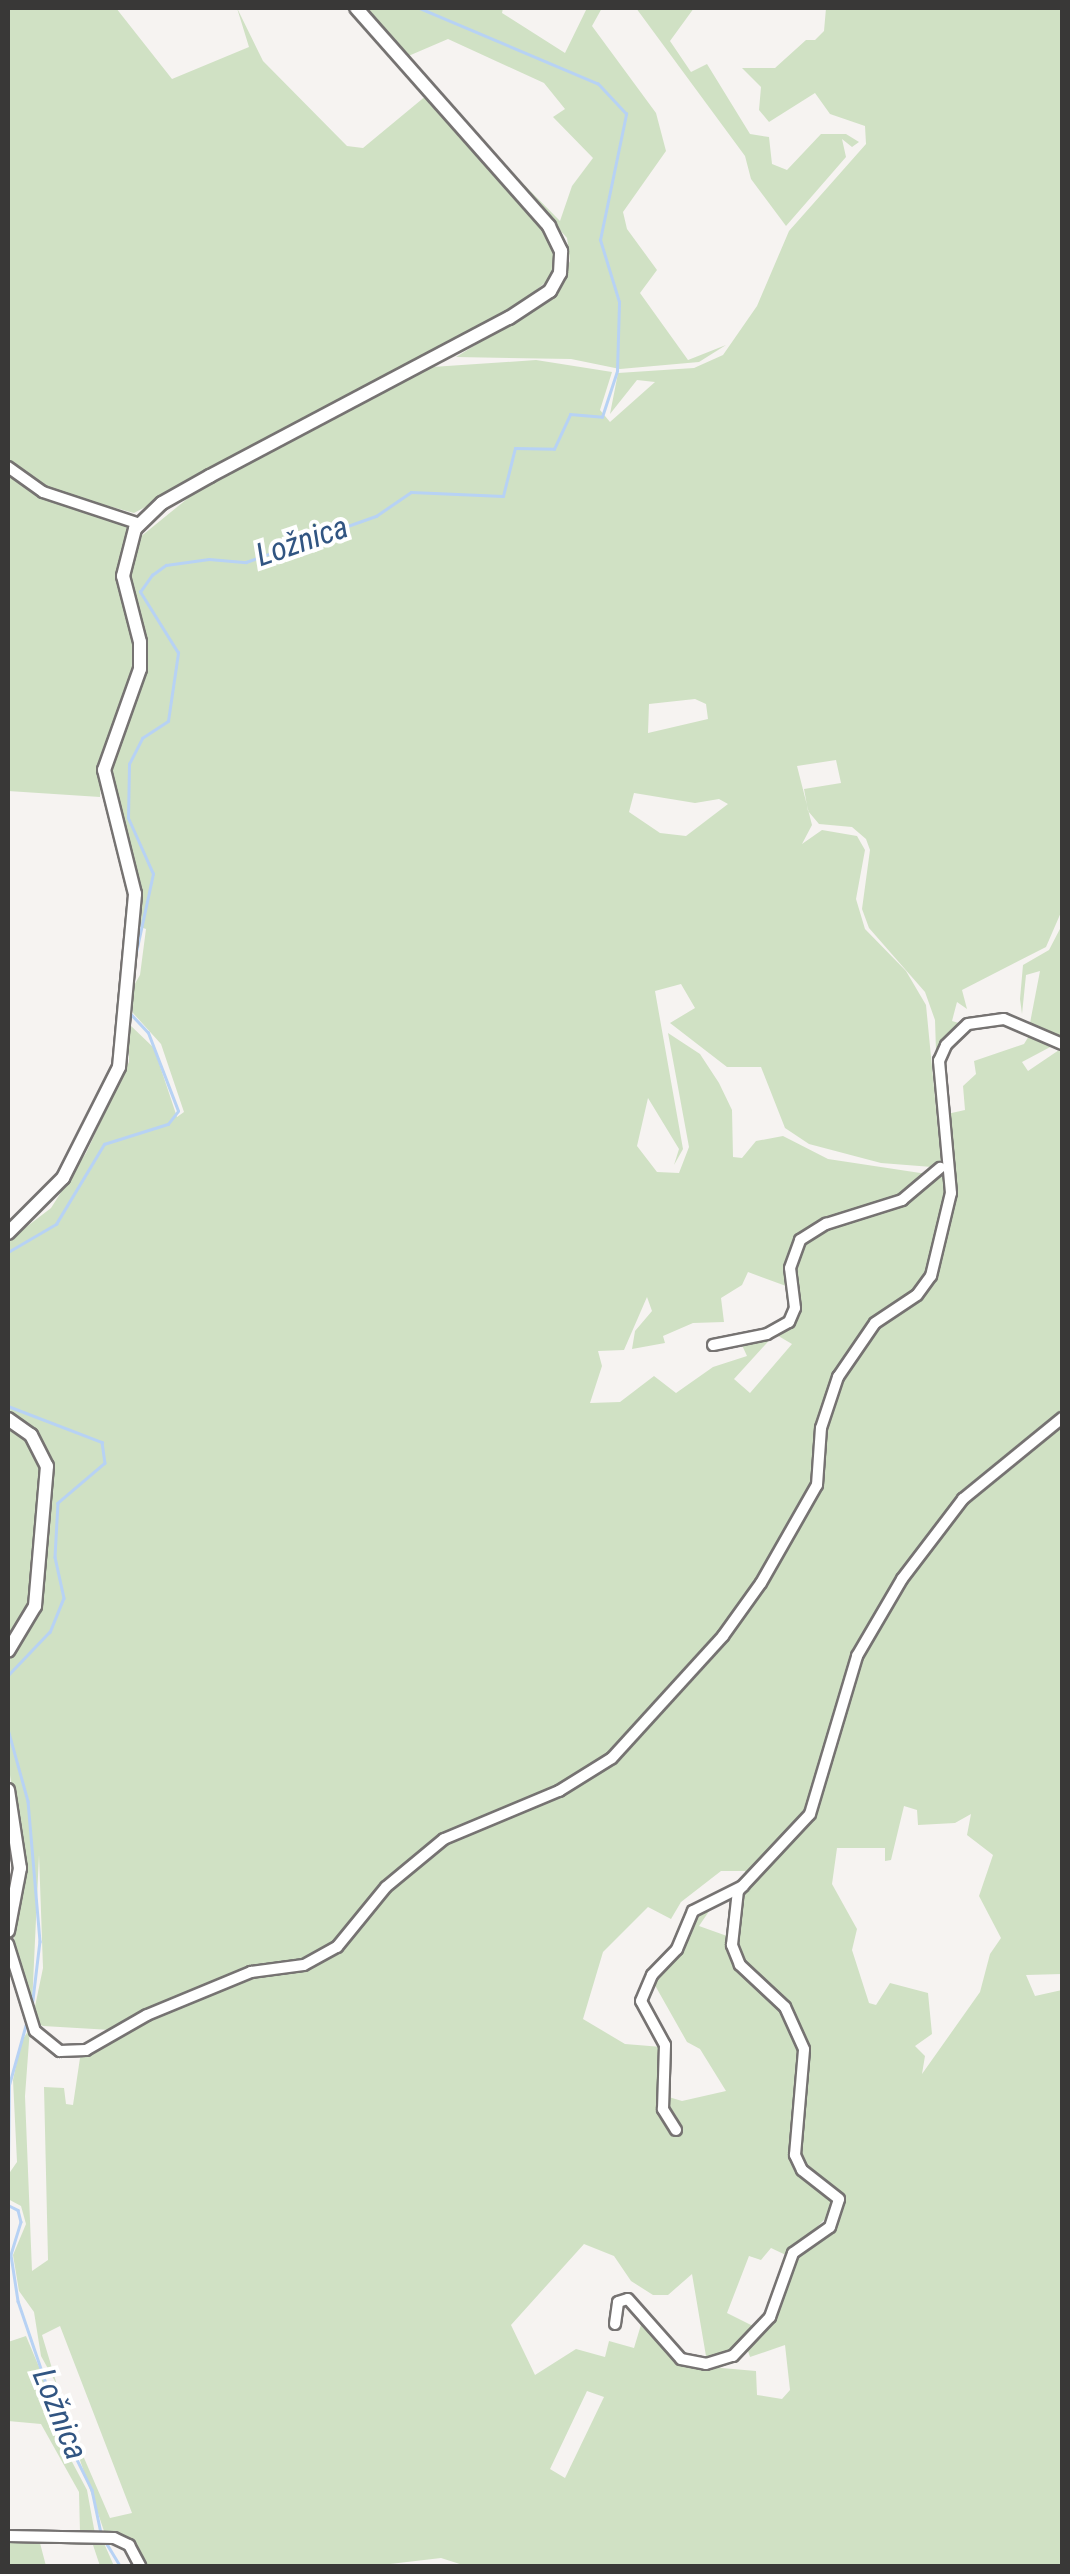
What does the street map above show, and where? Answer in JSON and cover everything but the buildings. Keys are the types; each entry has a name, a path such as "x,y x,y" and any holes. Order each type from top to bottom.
{"street":[{"path":"8,1233 64,1178 119,1067 135,894 104,770 140,668 140,642 123,576 126,547 140,524 194,485 509,318 550,291 560,273 561,252 549,226 356,8"},
{"path":"8,467 44,492 140,524"},
{"path":"8,1944 17,1960 28,2018 46,2044 86,2050 147,2015 251,1972 304,1964 337,1947 386,1887 444,1838 559,1791 612,1758 723,1636 762,1582 817,1485 820,1428 838,1378 875,1323 917,1295 931,1276 950,1193 939,1061 946,1045 968,1024 1004,1019 1062,1044"},
{"path":"713,1345 767,1334 788,1322 795,1308 790,1268 800,1240 902,1200 940,1168"},
{"path":"615,2324 618,2302 628,2299 682,2359 706,2364 732,2356 770,2318 792,2253 830,2227 839,2208 833,2189 802,2170 795,2155 805,2076 798,2029 740,1965 732,1944 733,1912 744,1886 810,1814 857,1656 902,1579 963,1499 1062,1418"},
{"path":"8,1419 31,1435 47,1466 36,1606 8,1650"},
{"path":"8,1790 20,1868 8,1930"},
{"path":"676,2130 664,2110 665,2045 641,2000 652,1975 678,1949 692,1911 744,1886"},
{"path":"8,2536 110,2538 129,2545 140,2566"}],"green space":[{"path":"8,8 116,8 172,79 249,47 237,8 263,61 347,146 363,148 427,95 547,231 554,247 553,276 505,316 134,513 46,489 8,462"},
{"path":"360,8 503,8 502,13 565,53 587,8 602,8 592,26 656,113 666,151 623,212 627,229 657,270 640,293 688,360 726,345 699,362 620,369 571,359 456,357 551,298 570,261 567,238 476,136 560,221 572,186 593,158 553,117 565,109 544,83 448,39 406,57"},
{"path":"636,8 694,8 670,41 691,72 707,64 750,134 769,137 772,164 787,170 821,134 846,134 859,142 852,147 842,139 846,157 786,226 751,179 745,156"},
{"path":"826,8 1062,8 1062,910 1046,947 962,990 967,1009 957,1002 952,1021 962,1024 936,1051 935,1020 925,992 869,928 862,909 870,850 866,839 852,827 819,824 809,812 812,825 802,844 822,830 857,836 865,850 856,899 865,929 906,971 926,1005 941,1160 932,1167 881,1163 809,1144 785,1128 761,1067 727,1067 670,1023 695,1008 681,984 655,991 683,1149 674,1165 679,1149 648,1098 637,1146 657,1172 679,1173 689,1147 668,1033 700,1054 719,1083 732,1110 733,1157 742,1158 756,1141 783,1136 828,1159 927,1174 902,1196 799,1235 788,1255 786,1286 748,1272 742,1285 721,1298 724,1322 693,1323 663,1336 665,1343 632,1349 635,1331 652,1311 647,1297 624,1350 598,1351 602,1366 590,1403 620,1402 654,1376 676,1393 713,1367 747,1356 741,1343 786,1320 791,1272 807,1235 886,1210 942,1175 947,1185 935,1258 919,1288 870,1324 836,1375 818,1428 815,1481 774,1559 720,1635 611,1754 558,1787 441,1836 393,1875 335,1943 301,1963 263,1968 111,2030 43,2026 32,2021 43,1968 39,1855 32,2005 23,1997 14,1937 25,1880 8,1761 8,1662 43,1602 53,1466 33,1427 8,1414 8,1241 51,1208 86,1153 129,1062 129,1024 154,1048 177,1117 184,1112 161,1044 133,1013 130,992 140,975 146,929 135,925 110,772 142,671 129,575 134,542 203,486 432,367 536,360 612,372 600,410 610,422 655,382 637,380 610,414 618,373 694,368 723,355 757,306 789,231 866,144 865,126 830,114 815,93 769,122 759,110 761,87 742,68 775,68 806,40 815,40 824,31","holes":["695,699 706,704 708,719 648,733 649,704","836,760 841,783 804,789 807,805 797,766","634,793 695,803 719,799 728,804 686,836 660,833 629,812","775,1334 792,1344 750,1393 734,1379"]},
{"path":"8,472 43,498 127,526 119,583 135,648 133,671 102,757 100,797 8,791"},
{"path":"1062,925 1062,1041 1030,1023 1040,971 1026,975 1022,1014 1020,999 1023,965 1049,950"},
{"path":"1032,1031 1054,1045 1022,1062 1028,1071 1062,1048 1062,1974 1026,1975 1035,1996 1062,1990 1062,2566 466,2566 441,2558 373,2566 148,2566 131,2541 105,2534 62,2407 110,2518 132,2513 60,2326 42,2335 57,2385 41,2356 34,2312 19,2291 13,2255 26,2224 21,2206 8,2199 8,2175 17,2162 13,2080 21,2042 30,2028 25,2096 32,2271 48,2260 44,2087 64,2088 66,2104 73,2105 80,2058 146,2018 253,1975 302,1968 338,1950 368,1921 389,1887 428,1853 561,1795 616,1759 723,1641 818,1491 824,1421 844,1368 876,1324 934,1277 953,1197 947,1114 965,1110 963,1086 976,1074 974,1061 1024,1044","holes":["904,1806 917,1810 918,1825 955,1823 971,1814 967,1835 993,1855 979,1896 1001,1938 990,1954 980,1992 922,2074 925,2056 915,2046 932,2034 928,1993 890,1983 876,2005 869,2003 852,1950 857,1929 832,1884 837,1848 885,1848 885,1861 891,1860","721,1871 745,1871 747,1877 736,1906 735,1949 751,1975 782,2000 804,2040 799,2159 843,2200 835,2215 801,2245 776,2308 748,2351 750,2357 785,2345 790,2390 782,2399 757,2395 756,2371 687,2365 643,2318 634,2348 609,2341 605,2357 576,2349 535,2375 511,2325 584,2244 614,2256 631,2281 653,2295 668,2295 692,2274 707,2362 721,2360 759,2329 727,2313 749,2256 761,2260 771,2248 788,2256 836,2208 832,2191 809,2180 794,2159 802,2079 796,2031 777,2001 746,1978 727,1936 699,1926 716,1901 693,1912 675,1956 652,1980 687,2042 700,2049 726,2091 682,2101 662,2095 662,2047 625,2044 583,2019 603,1952 648,1907 671,1919 681,1902","587,2391 604,2397 565,2478 550,2469"]},
{"path":"8,1425 27,1437 42,1465 31,1606 8,1641"},
{"path":"26,2336 50,2393 53,2426 87,2490 95,2534 80,2533 79,2492 41,2424 8,2421 8,2342"},
{"path":"8,2538 103,2541 114,2566 100,2566 93,2545 40,2543 46,2566 8,2566"}],"waterway":[{"name":"Ložnica","path":"135,957 153,874 128,818 129,764 142,738 168,721 178,653 140,592 152,575 166,565 209,559 246,562 376,516 411,492 503,496 515,448 554,449 570,414 602,417 617,371 619,302 600,240 626,114 598,84 418,8"},
{"name":"Ložnica","path":"8,1252 56,1224 104,1144 168,1124 178,1111 148,1033 130,1014"},
{"name":"Ložnica","path":"8,1406 102,1442 105,1463 58,1503 55,1557 64,1598 50,1632 8,1676"},
{"name":"Ložnica","path":"8,1729 28,1801 40,1941 32,2008"},
{"name":"Ložnica","path":"8,2164 9,2085 27,2020"},
{"name":"Ložnica","path":"8,2205 18,2210 21,2222 11,2255 18,2301 61,2427 92,2490 101,2533"},
{"name":"Ložnica","path":"107,2544 120,2566"}]}
